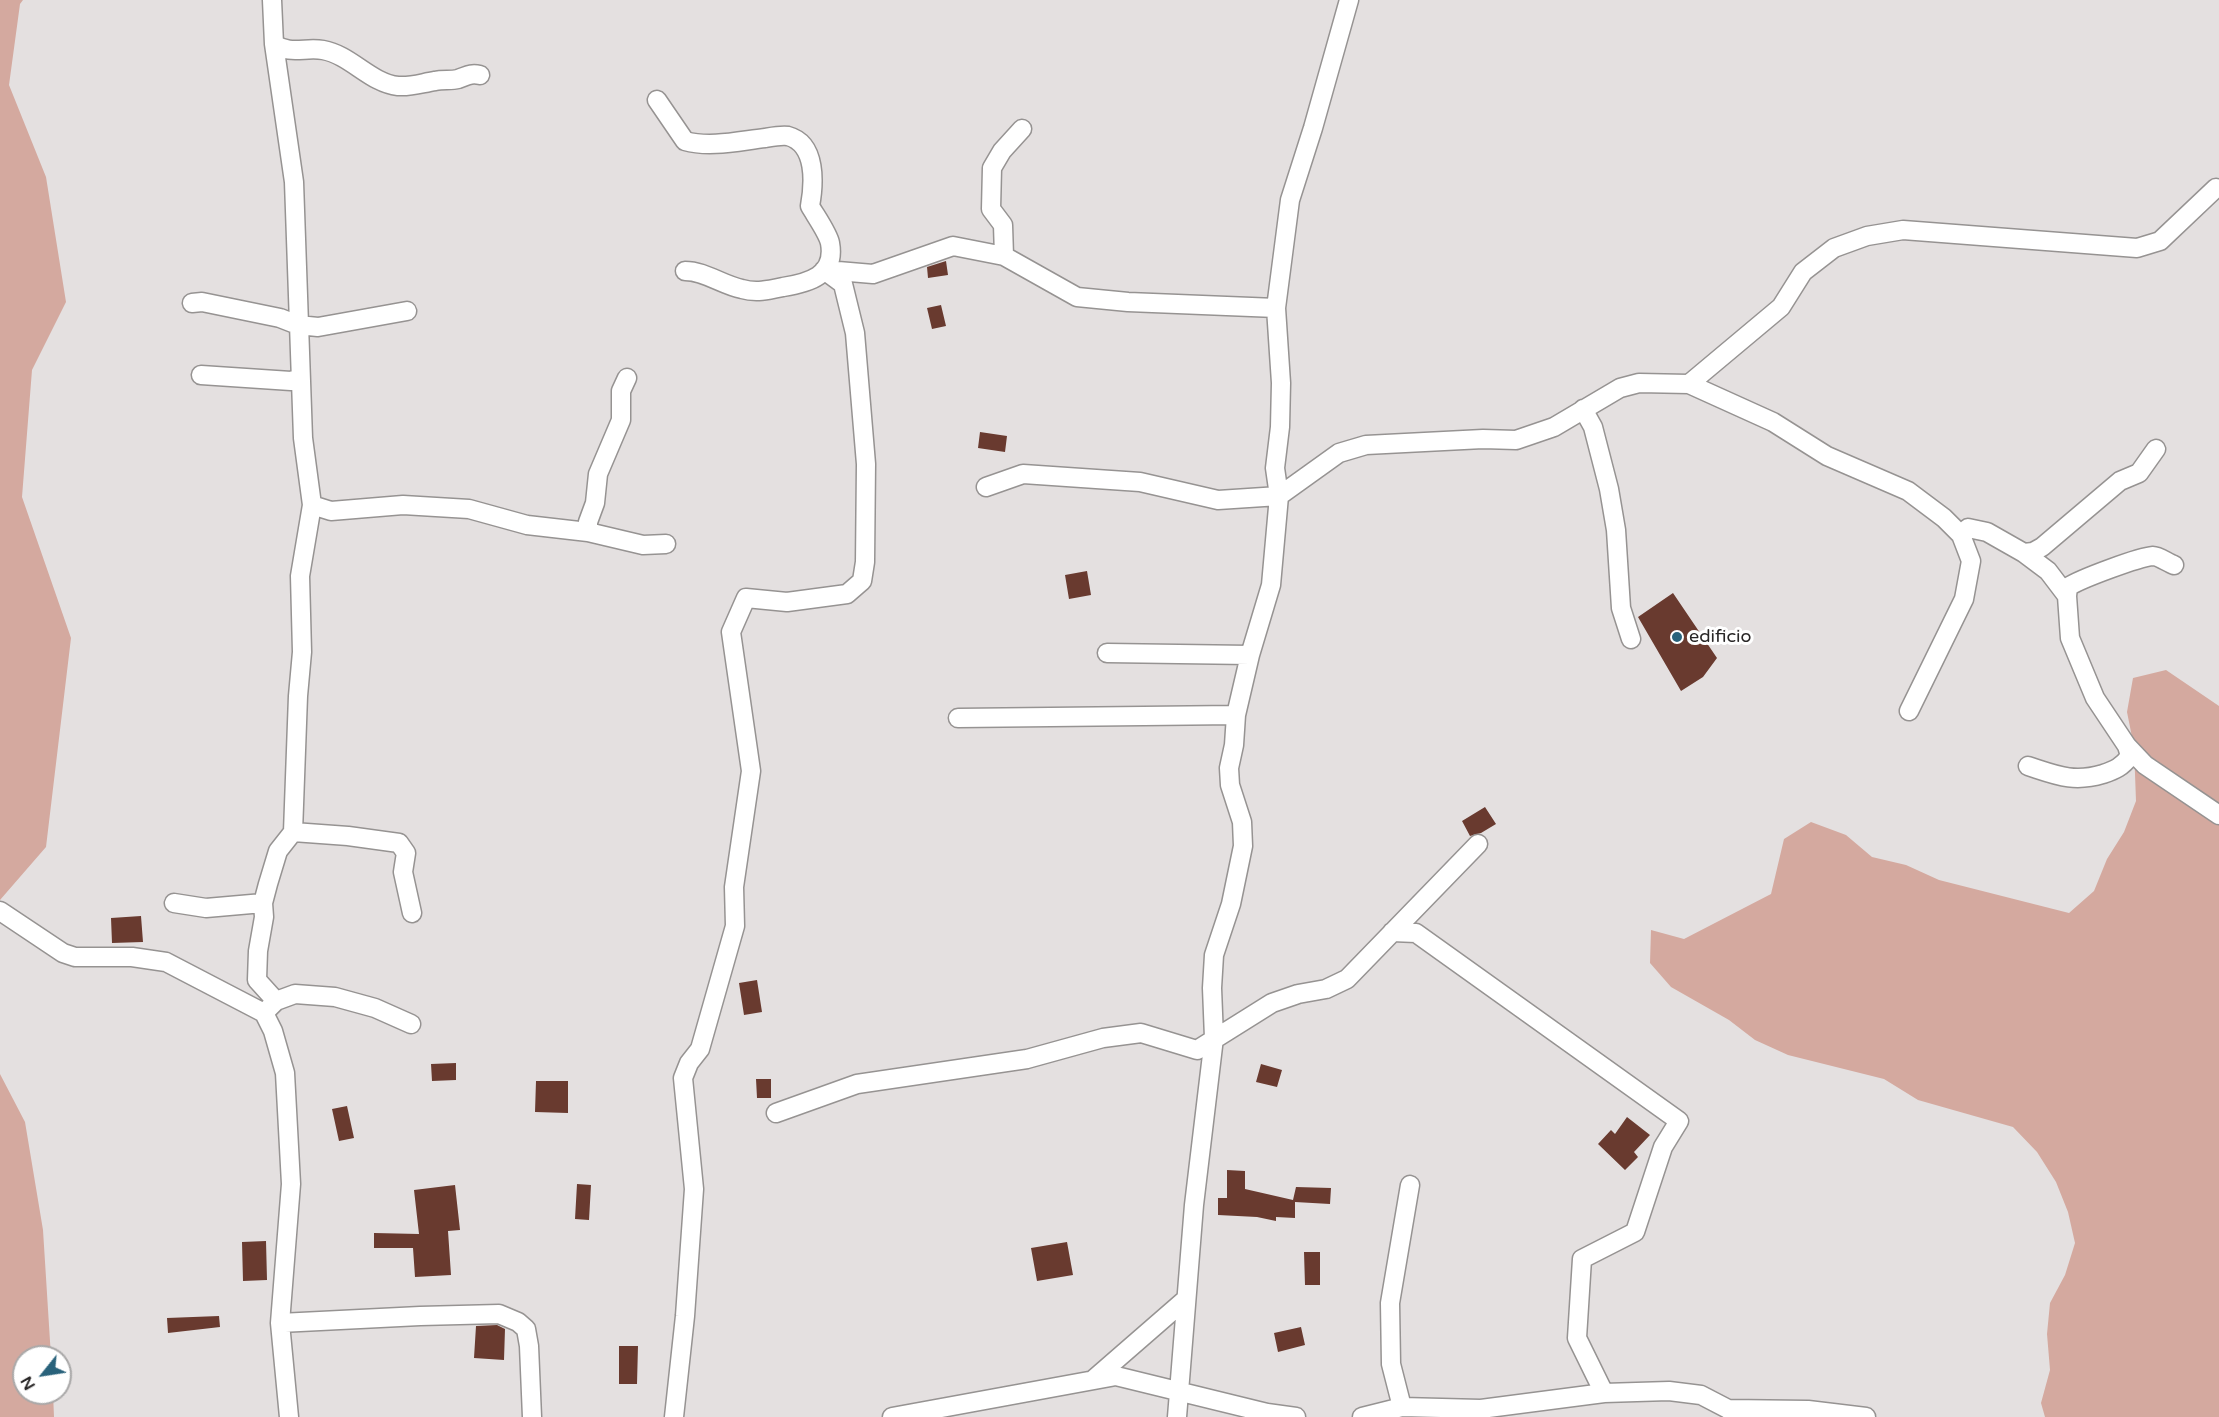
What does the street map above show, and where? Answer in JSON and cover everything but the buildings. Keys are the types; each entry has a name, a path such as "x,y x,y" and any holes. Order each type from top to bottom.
{"street":[{"path":"272,0 274,44 294,182 303,438 312,505 300,576 302,652 293,832 278,851 263,903 264,917 258,951 257,980 270,1007 273,1031 285,1073 291,1184 280,1323 289,1417"},
{"path":"1177,1417 1194,1205 1214,1038 1212,988 1214,955 1231,904 1243,846 1242,822 1230,785 1229,768 1234,745 1236,715 1250,655 1271,585 1279,496 1275,468 1280,427 1281,383 1276,308 1290,200 1349,0"},
{"path":"274,44 282,50 323,50 332,53 396,86 417,86 437,80 457,80 470,73 480,75"},
{"path":"657,100 685,141 695,144 788,136 797,142 804,149 813,167 810,206 830,242 828,261 824,270 808,283 760,292 741,289 694,271 685,271"},
{"path":"1005,256 1003,225 991,209 992,168 1002,151 1022,129"},
{"path":"1689,384 1781,308 1803,272 1834,248 1867,236 1904,230 2137,248 2160,241 2216,188"},
{"path":"824,270 873,274 953,246 1005,256 1077,297 1128,302 1276,308"},
{"path":"674,1417 685,1316 694,1190 683,1078 689,1063 700,1049 735,926 734,887 751,771 731,632 746,598 787,602 847,594 862,581 865,562 866,464 855,333 843,284 824,270"},
{"path":"192,303 202,302 280,318 298,325 318,327 407,311"},
{"path":"201,375 291,381 300,378"},
{"path":"588,532 588,522 595,503 598,474 621,420 621,391 627,378"},
{"path":"986,487 1023,474 1140,482 1218,500 1279,496 1339,453 1366,445 1482,439 1516,440 1554,427 1620,388 1640,383 1689,384 1773,423 1827,456 1908,491 1944,518 1961,535 1971,561 1964,599 1909,711"},
{"path":"1583,409 1593,427 1609,489 1616,530 1621,608 1631,639"},
{"path":"2024,553 2033,552 2042,547 2120,481 2139,473 2156,449"},
{"path":"312,505 331,512 403,505 469,509 527,525 588,532 644,545 666,544"},
{"path":"1961,535 1968,528 1987,532 2024,553 2048,571 2067,596"},
{"path":"2174,565 2153,556 2076,581 2068,587 2067,596 2070,638 2095,698 2127,746 2145,765 2219,815"},
{"path":"1107,653 1250,655"},
{"path":"958,718 1236,715"},
{"path":"2028,766 2067,779 2087,779 2116,770 2124,764 2130,756 2127,746"},
{"path":"293,832 399,843 406,853 403,872 412,912"},
{"path":"776,1113 857,1084 1027,1059 1103,1038 1141,1034 1197,1050 1272,1003 1298,994 1326,989 1347,979 1479,844"},
{"path":"174,903 206,908 263,903"},
{"path":"0,911 63,953 75,957 132,957 166,962 270,1007"},
{"path":"1392,932 1416,933 1679,1121 1663,1147 1635,1232 1582,1259 1577,1338 1604,1393"},
{"path":"270,1007 295,994 335,997 375,1008 411,1024"},
{"path":"1402,1407 1391,1364 1390,1303 1410,1185"},
{"path":"1094,1379 1186,1299"},
{"path":"280,1323 499,1314 518,1322 526,1329 529,1346 532,1417"},
{"path":"892,1417 1116,1376 1267,1413 1296,1417"},
{"path":"1362,1417 1402,1407 1481,1409 1604,1393 1669,1391 1701,1395 1732,1413 1808,1410 1866,1417"}],"shaded area":[{"path":"0,0 23,0 20,4 9,85 46,177 66,302 32,370 22,497 71,638 46,847 0,900"},
{"path":"2166,670 2219,706 2219,1417 2045,1417 2041,1403 2050,1370 2047,1334 2050,1303 2065,1275 2075,1243 2068,1212 2056,1182 2037,1152 2013,1127 1918,1100 1884,1079 1788,1055 1755,1040 1729,1020 1671,987 1650,963 1651,930 1684,939 1771,894 1784,839 1811,822 1846,835 1872,857 1906,865 1939,880 2069,913 2094,891 2107,859 2124,832 2136,801 2134,747 2127,712 2133,678"},
{"path":"0,1074 25,1122 43,1230 50,1345 12,1345 12,1405 54,1405 54,1417 0,1417"}],"place":[{"name":"edificio","path":"1677,637"}]}
